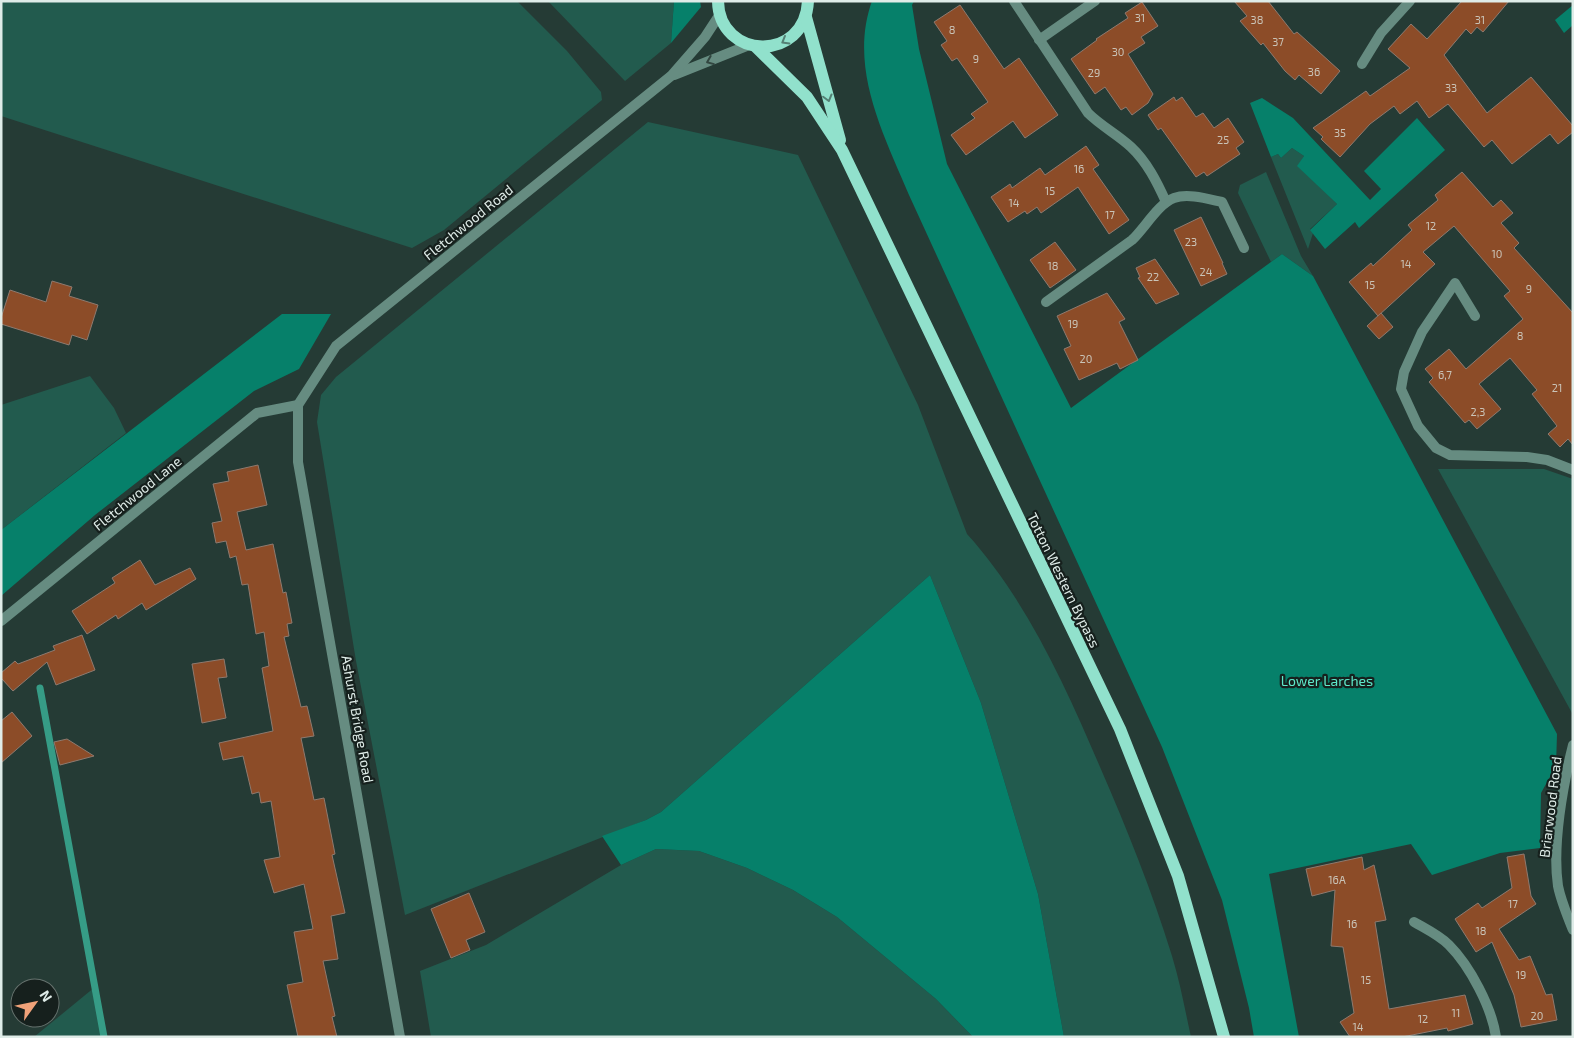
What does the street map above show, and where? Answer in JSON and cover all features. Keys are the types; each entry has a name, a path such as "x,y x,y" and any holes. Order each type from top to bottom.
{"main road":[{"path":"718,1 720,14"},
{"path":"753,46 772,46 787,41 795,34 809,8"},
{"name":"Totton Western Bypass","path":"809,8 842,150"},
{"name":"Totton Western Bypass","path":"720,14 726,28 736,38 753,46 807,97 842,150 1120,730 1178,876 1224,1037"}],"street":[{"path":"1014,1 1088,113 1098,123 1130,146 1143,160 1157,182 1166,202"},
{"path":"1040,40 1095,1"},
{"path":"1362,64 1381,33 1410,1"},
{"name":"Fletchwood Road","path":"298,404 336,346 671,76 705,37 720,14"},
{"name":"Fletchwood Road","path":"671,76 753,46"},
{"path":"1046,302 1132,240 1166,202 1181,196 1222,202 1244,248"},
{"path":"1475,316 1455,283 1422,332 1404,372 1401,389 1418,426 1436,448 1450,455 1527,457 1546,460 1573,470"},
{"name":"Fletchwood Lane","path":"1,621 257,413 298,404"},
{"name":"Ashurst Bridge Road","path":"298,404 298,462 400,1037"},
{"name":"Briarwood Road","path":"1573,745 1566,773 1556,863 1558,887 1563,906 1573,930"},
{"path":"1414,922 1449,945 1460,960 1484,999 1492,1017 1496,1037"}],"green space":[{"path":"1,1 517,1 567,51 601,92 602,100 444,230 412,248 1,116"},
{"path":"548,1 674,1 671,43 625,81"},
{"path":"674,1 700,1 701,7 671,43"},
{"name":"Lower Larches","path":"872,1 914,1 912,5 919,49 947,164 1071,408 1282,254 1313,276 1557,734 1556,766 1541,793 1540,848 1500,853 1432,875 1411,844 1269,874 1299,1037 1254,1037 1249,1008 1222,900 1162,747 909,195 880,125 872,101 864,51 866,26"},
{"path":"1573,5 1573,25 1564,33 1555,20"},
{"path":"1262,98 1293,118 1370,200 1381,189 1364,171 1417,118 1445,150 1359,228 1355,222 1325,249 1310,230 1337,204 1297,166 1304,156 1292,148 1281,158 1278,154 1271,157 1250,103"},
{"path":"648,122 798,155 918,405 967,534 988,559 1026,615 1059,675 1087,737 1148,884 1175,966 1191,1037 1064,1037 1038,894 981,703 930,575 661,812 646,820 405,915 356,661 317,422 321,395 336,377"},
{"path":"1292,148 1304,156 1298,166 1337,204 1310,229 1313,233 1308,249 1271,157 1278,154 1281,158"},
{"path":"1266,172 1301,256 1313,276 1282,254 1271,262 1238,193 1240,185"},
{"path":"282,314 331,314 299,369 254,391 95,515 1,596 1,530"},
{"path":"90,376 114,408 126,433 1,530 1,405"},
{"path":"1438,469 1544,469 1573,479 1572,713"},
{"path":"930,575 981,703 1038,894 1064,1037 973,1037 936,999 837,917 793,890 747,868 699,851 656,849 621,865 602,836 646,820 661,812"},
{"path":"656,849 699,851 747,868 793,890 837,917 936,999 973,1037 431,1037 420,971 486,945 621,865"},
{"path":"95,987 101,1037 34,1037 45,1028 60,1028 60,1016"}],"building":[{"path":"1234,1 1268,1 1294,34 1297,32 1340,71 1321,94 1299,75 1295,80 1285,71 1263,43 1261,45 1240,21 1247,16"},
{"path":"1462,1 1509,1 1483,32 1477,27 1471,34 1466,29 1444,55 1487,113 1531,77 1573,126 1573,132 1558,144 1550,134 1512,164 1492,140 1484,147 1448,104 1429,118 1417,101 1400,114 1394,106 1370,124 1340,157 1321,139 1323,137 1313,128 1366,91 1370,96 1410,68 1388,49 1411,24 1427,39"},
{"path":"1142,2 1158,26 1141,37 1145,43 1128,54 1153,94 1148,103 1132,115 1126,107 1121,110 1105,87 1095,94 1071,59 1096,39 1128,18 1125,13"},
{"path":"960,5 1004,69 1019,58 1058,115 1025,138 1013,121 966,155 951,135 975,118 971,114 988,102 957,58 952,61 941,45 947,41 934,22"},
{"path":"1174,97 1176,101 1182,97 1196,117 1203,113 1214,128 1228,118 1244,142 1236,148 1240,154 1207,176 1204,172 1196,177 1161,128 1158,130 1148,115"},
{"path":"1086,146 1099,165 1093,169 1129,220 1109,234 1078,187 1041,213 1037,207 1027,214 1025,211 1008,222 991,197 1010,184 1012,188 1040,168 1045,175"},
{"path":"1462,172 1493,207 1501,200 1513,213 1501,223 1519,243 1514,248 1573,313 1573,445 1568,439 1560,447 1548,434 1557,426 1532,394 1537,390 1510,358 1479,384 1501,409 1477,429 1469,420 1465,423 1429,382 1433,378 1425,369 1449,349 1466,369 1523,319 1504,296 1510,291 1454,226 1423,252 1435,264 1378,316 1349,282 1371,263 1373,266 1412,230 1408,225 1438,200 1435,195"},
{"path":"1201,217 1227,274 1201,286 1174,230"},
{"path":"1055,242 1076,270 1050,288 1030,260"},
{"path":"1155,259 1179,294 1156,304 1138,278 1140,277 1136,268"},
{"path":"52,281 72,287 69,296 98,305 87,340 72,335 69,345 1,324 1,318 10,290 46,302"},
{"path":"1107,293 1125,319 1119,322 1138,360 1120,369 1117,363 1079,380 1064,349 1071,346 1057,316"},
{"path":"1381,313 1393,327 1379,339 1367,326"},
{"path":"258,465 267,505 237,512 246,550 273,544 283,593 286,592 292,623 287,624 289,636 284,637 301,707 307,706 314,736 301,738 314,800 324,798 335,854 332,855 345,913 331,916 338,959 323,961 335,1016 332,1017 337,1037 298,1037 287,985 303,982 294,932 313,929 304,884 274,893 264,860 280,857 271,801 261,803 259,792 252,794 243,756 223,760 219,743 273,731 262,668 269,666 264,632 256,634 248,584 242,585 236,556 230,558 226,541 216,543 212,523 222,521 213,484 229,481 227,472"},
{"path":"140,560 155,585 190,568 196,579 146,610 142,603 118,619 116,615 87,634 72,611 115,583 112,578"},
{"path":"82,635 95,670 56,685 47,662 13,691 1,678 1,673 15,661 18,664 55,650 53,646"},
{"path":"224,659 227,677 218,678 226,718 202,723 192,664"},
{"path":"12,712 32,736 1,763 1,721"},
{"path":"67,739 94,756 60,765 54,742"},
{"path":"1524,854 1531,896 1536,904 1499,929 1519,960 1530,956 1546,995 1552,994 1557,1020 1521,1027 1514,995 1492,942 1476,952 1455,919 1478,903 1482,908 1512,888 1507,857"},
{"path":"1362,857 1364,870 1374,865 1386,920 1375,922 1389,1009 1465,995 1473,1024 1448,1031 1447,1028 1402,1037 1350,1037 1340,1022 1354,1013 1343,947 1331,946 1335,890 1312,896 1306,869"},
{"path":"469,893 485,932 466,940 470,950 451,958 431,909"}],"waterway":[{"path":"40,688 104,1037"}]}
